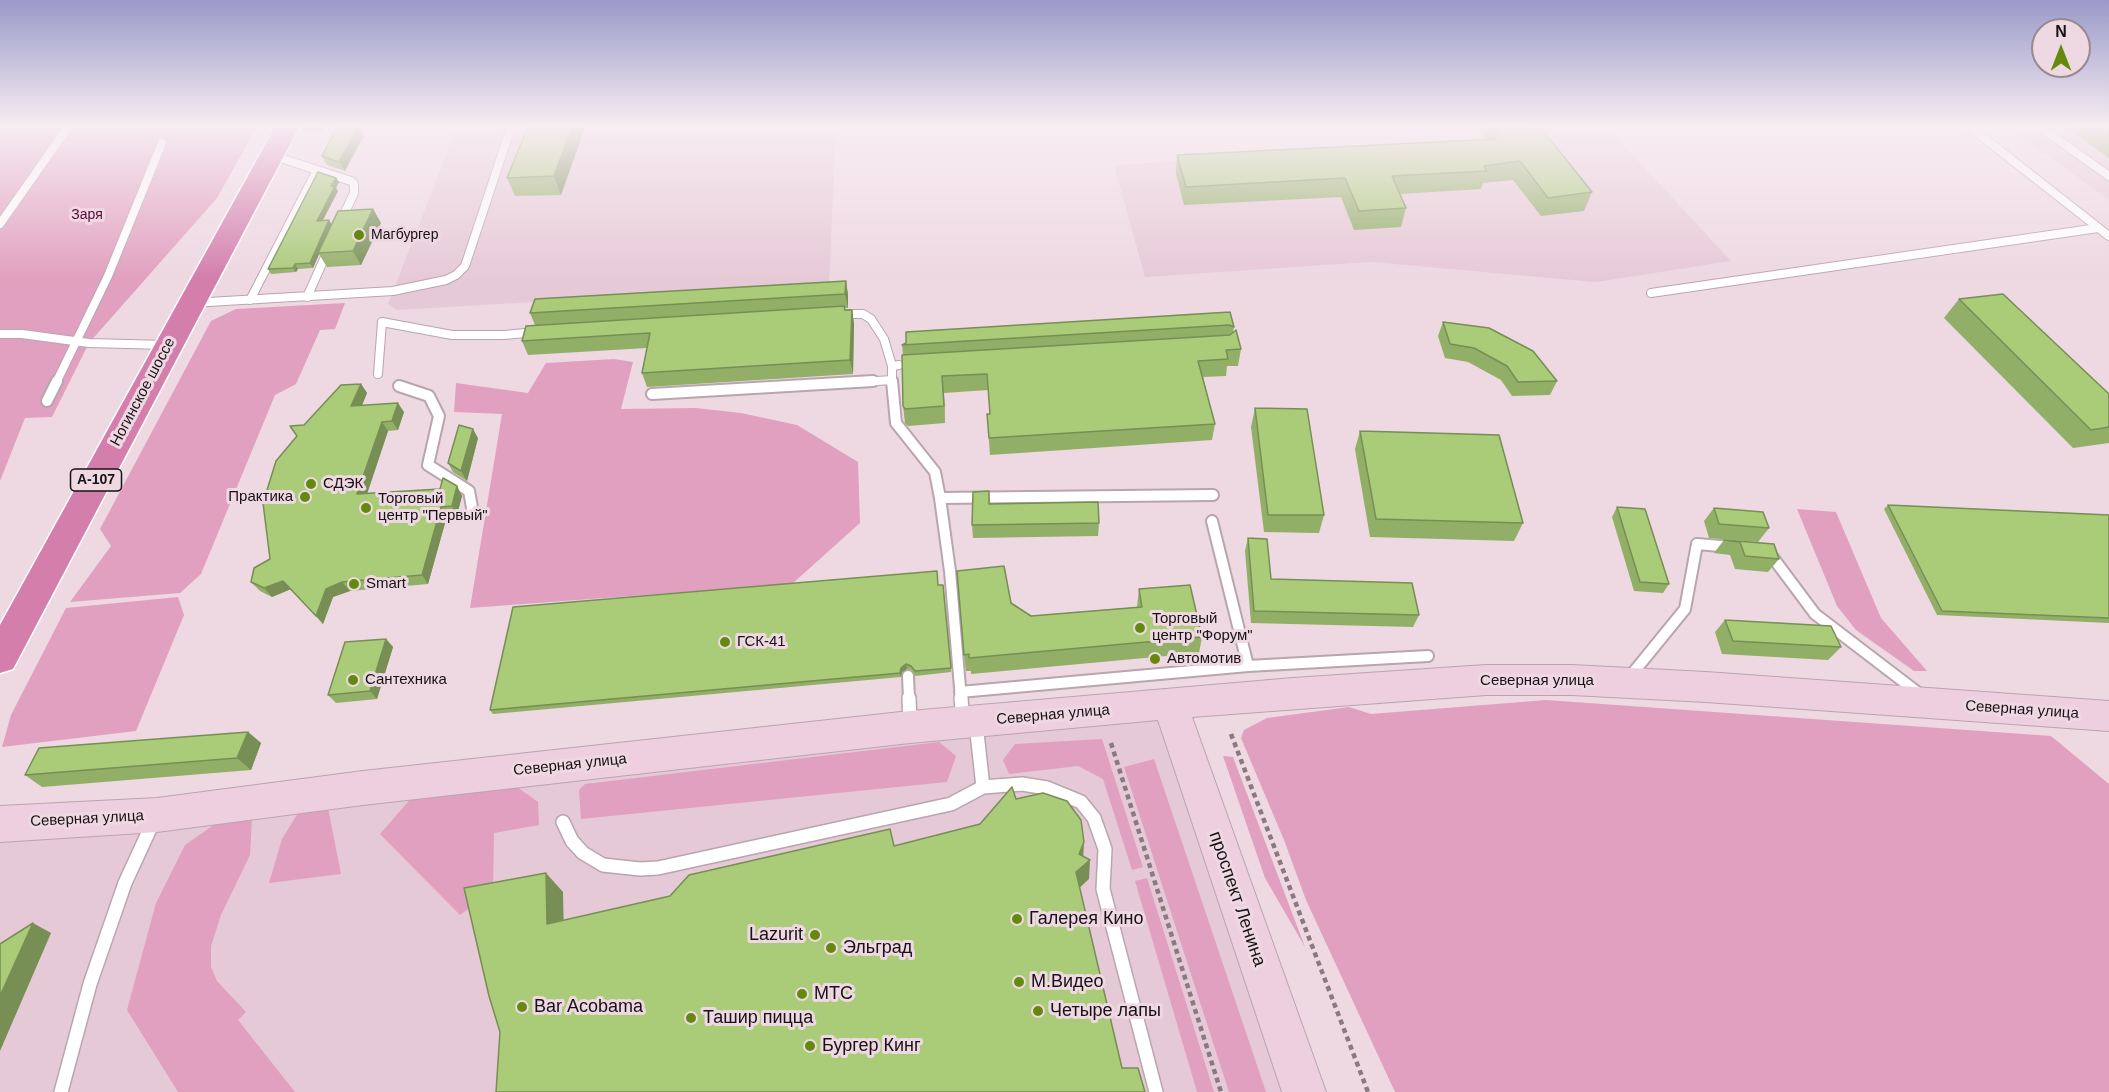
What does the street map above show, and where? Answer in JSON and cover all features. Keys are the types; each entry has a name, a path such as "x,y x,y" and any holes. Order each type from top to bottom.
{"highway":[{"name":"Ногинское шоссе","path":"0,658 259,178"}],"main road":[{"name":"Северная улица","path":"0,824 157,815 363,788 910,727 966,712 1170,705 1475,680 1531,678 1624,682 2109,716"},
{"name":"проспект Ленина","path":"1170,705 1304,1092"}],"lane":[{"path":"0,224 32,178"},
{"path":"47,400 108,276 148,178"},
{"path":"250,300 313,178"},
{"path":"307,297 355,188 351,181 342,178"},
{"path":"191,303 393,291 446,280 456,275 465,266 494,178"},
{"path":"2035,178 2109,236"},
{"path":"1651,293 2098,228"},
{"path":"829,315 863,314 871,319 884,339 892,366 892,399 896,423 935,472 950,571 966,712 983,788"},
{"path":"378,374 382,322 452,335 545,332"},
{"path":"0,334 75,341 168,345"},
{"path":"892,366 904,365"},
{"path":"652,394 892,380"},
{"path":"399,386 429,396 440,416 428,465 469,491 473,513"},
{"path":"940,498 1213,495"},
{"path":"1212,521 1248,666"},
{"path":"1624,682 1685,609 1697,544 1767,550 1815,614 1891,670 1930,703"},
{"path":"966,712 1248,666 1428,656"},
{"path":"908,676 910,727"},
{"path":"563,822 572,841 583,853 603,865 621,868 658,868 951,804 983,788 1022,784 1047,788 1081,801 1094,818 1106,849 1103,889 1156,1092"},
{"path":"61,1092 90,984 124,883 157,815"}],"path":[{"path":"1231,734 1368,1092"},
{"path":"1110,743 1221,1092"}],"shaded area":[{"path":"437,178 834,178 829,285 396,310 388,304"},
{"path":"1118,178 1654,178 1731,261 1596,282 1371,262 1145,277"},
{"path":"2079,178 2109,178 2109,200"},
{"path":"1170,705 1304,1092 0,1092 0,824"}],"green space":[{"name":"Заря","path":"0,178 228,178 217,198 89,343 52,417 25,418 0,481"},
{"path":"345,303 335,329 320,330 296,384 275,395 201,574 180,593 70,602 111,546 100,529 211,321 236,309"},
{"path":"614,359 633,362 621,409 696,408 741,413 797,425 858,462 860,523 792,584 470,608 502,414 454,412 456,383 528,393 546,363"},
{"path":"1797,509 1836,512 1881,618 1927,671 1914,671 1856,630 1837,606"},
{"path":"178,597 184,615 136,731 2,747 11,715 66,608"},
{"path":"1546,700 2051,736 2109,784 2109,1092 1395,1092 1306,900 1284,840 1241,738 1244,730 1267,718 1349,707 1371,714"},
{"path":"1102,739 1143,867 1132,870 1103,779 1078,766 1009,774 1003,760 1015,744"},
{"path":"939,742 956,756 947,782 581,819 579,790 585,784"},
{"path":"1223,756 1233,757 1305,947 1265,878"},
{"path":"1154,759 1266,1092 1229,1092 1124,767"},
{"path":"506,779 538,802 539,825 494,833 493,891 460,915 380,834 414,795"},
{"path":"328,808 341,874 269,883 282,839 298,813"},
{"path":"225,817 252,818 250,855 221,915 211,946 211,967 217,981 246,1012 238,1020 295,1092 178,1092 127,1010 156,903 185,845"},
{"path":"1147,878 1214,1092 1197,1092 1135,881"}],"building":[{"path":"315,178 336,178 331,186 335,186 317,221 329,220 310,263 295,264 293,268 268,269"},
{"path":"1183,178 1393,178 1406,208 1359,211 1345,178 1186,187"},
{"path":"1533,178 1581,178 1592,192 1548,198"},
{"path":"373,209 353,251 318,253 338,211"},
{"path":"846,281 845,294 530,313 535,299"},
{"path":"2003,294 2109,394 2109,427 2091,430 1959,299"},
{"path":"844,306 845,310 852,310 850,360 642,373 650,333 522,341 526,326"},
{"path":"1230,312 1234,327 1229,325 902,345 906,343 906,332"},
{"path":"1443,322 1489,328 1533,351 1557,381 1518,382 1507,366 1474,348 1450,344"},
{"path":"1236,330 1241,349 1226,350 1228,359 1198,361 1215,424 989,438 987,374 942,376 944,406 905,409 903,406 902,355 1230,335"},
{"name":"Торговый центр \"Первый\"","path":"361,384 351,406 398,403 392,421 382,422 357,494 440,489 443,478 457,486 452,506 441,507 422,575 342,582 326,589 316,616 283,581 264,588 251,582 254,568 270,559 263,503 276,461 297,436 290,426 304,425 341,385"},
{"path":"1255,408 1307,409 1324,515 1268,515"},
{"path":"459,425 473,429 461,471 448,463"},
{"path":"1360,431 1499,435 1523,523 1376,519"},
{"path":"989,491 989,504 1098,502 1099,523 972,525 973,492"},
{"path":"1888,505 2109,515 2109,618 1942,611"},
{"path":"1617,507 1645,509 1669,584 1640,582"},
{"path":"1714,508 1763,512 1769,528 1719,524"},
{"path":"1248,538 1267,539 1271,579 1412,583 1419,615 1254,611"},
{"path":"1724,540 1774,544 1779,559 1745,556 1740,542"},
{"name":"Торговый центр \"Форум\"","path":"1004,566 1011,603 1031,616 1142,607 1139,589 1190,585 1202,637 969,658 969,654 964,655 957,571"},
{"name":"ГСК-41","path":"937,571 938,585 943,585 951,668 915,671 906,664 901,668 900,673 490,710 513,607"},
{"path":"1725,620 1831,626 1841,647 1733,641"},
{"path":"386,639 370,691 328,695 345,642"},
{"path":"248,732 237,758 25,775 39,748"},
{"name":"Эльград","path":"1012,787 1016,799 1043,793 1067,801 1081,820 1084,842 1079,854 1090,860 1076,872 1122,1068 1138,1068 1145,1092 496,1092 500,1032 489,996 464,888 546,873 547,924 670,896 689,875 890,829 894,846 980,824"},
{"path":"33,923 0,996 0,944"}],"place":[{"name":"Магбургер","path":"359,235"},
{"name":"СДЭК","path":"311,484"},
{"name":"Практика","path":"305,497"},
{"name":"Торговый центр \"Первый\"","path":"366,508"},
{"name":"Smart","path":"354,584"},
{"name":"Торговый центр \"Форум\"","path":"1140,628"},
{"name":"ГСК-41","path":"725,642"},
{"name":"Автомотив","path":"1155,659"},
{"name":"Сантехника","path":"353,680"},
{"name":"Галерея Кино","path":"1017,919"},
{"name":"Lazurit","path":"815,935"},
{"name":"Эльград","path":"831,948"},
{"name":"М.Видео","path":"1019,982"},
{"name":"МТС","path":"802,994"},
{"name":"Bar Acobama","path":"522,1007"},
{"name":"Четыре лапы","path":"1038,1011"},
{"name":"Ташир пицца","path":"691,1018"},
{"name":"Бургер Кинг","path":"810,1046"}]}
